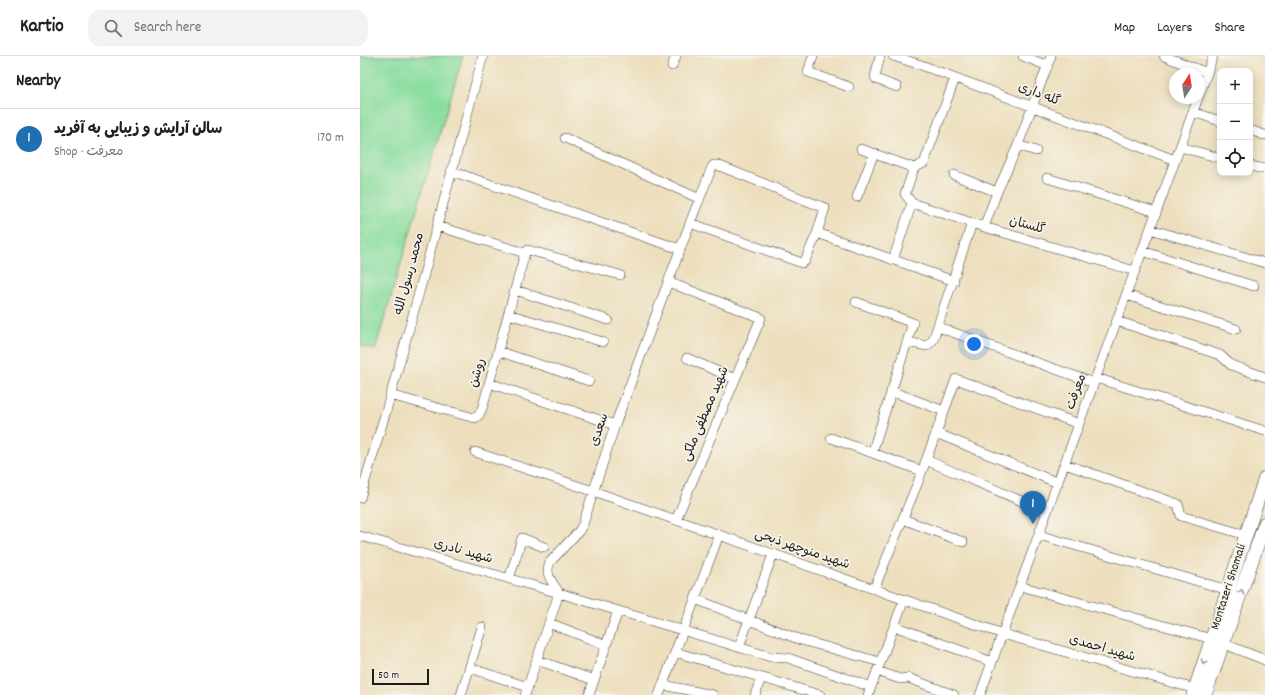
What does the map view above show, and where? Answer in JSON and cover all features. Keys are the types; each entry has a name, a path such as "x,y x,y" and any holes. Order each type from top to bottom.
{"main road":[{"name":"Montazeri Shomali","path":"1217,641 1228,590 1265,478"},
{"name":"Montazeri Shomali","path":"1198,693 1217,641 1265,523"}],"street":[{"name":"محمد رسول الله","path":"360,498 390,395 483,56"},
{"path":"672,66 676,56"},
{"path":"813,56 808,72 849,87"},
{"path":"880,56 875,77 876,79 897,87"},
{"name":"گله داری","path":"893,56 921,65 1175,160"},
{"path":"1023,56 1048,66"},
{"path":"984,227 997,192 1018,145 1051,56"},
{"path":"1164,56 1207,73"},
{"name":"معرفت","path":"1205,79 1214,56"},
{"path":"893,260 912,203 905,194 914,168 924,163 955,78"},
{"name":"معرفت","path":"980,695 1196,104"},
{"path":"1193,112 1217,120"},
{"path":"1253,131 1264,134"},
{"path":"565,138 700,199"},
{"path":"1018,145 1036,151"},
{"path":"1180,147 1217,157"},
{"path":"861,149 914,168"},
{"path":"857,196 874,153"},
{"name":"سعدی","path":"559,593 547,572 547,568 550,562 579,531 583,524 615,425 680,249 714,165 823,206 825,210 817,233"},
{"path":"1253,167 1265,169"},
{"path":"451,172 680,249"},
{"path":"954,175 997,192"},
{"path":"1047,178 1156,212"},
{"name":"گلستان","path":"912,203 984,227 1135,271"},
{"path":"690,223 802,263 805,261 817,233 954,281"},
{"path":"907,342 926,346 933,340 954,281 972,223"},
{"path":"437,226 527,252 620,275"},
{"path":"1150,229 1265,263"},
{"path":"1142,251 1254,286"},
{"name":"روشن","path":"390,395 475,418 479,415 483,406 508,314 527,252"},
{"name":"شهید مصطفی ملکی","path":"668,282 761,318 676,520"},
{"path":"515,290 608,320"},
{"path":"1126,295 1236,329"},
{"path":"856,302 913,323 872,453"},
{"path":"508,314 603,342"},
{"path":"1117,321 1220,355 1231,365 1265,377"},
{"path":"938,327 1095,380 1265,431"},
{"path":"498,352 589,381"},
{"path":"687,358 735,380"},
{"path":"874,589 922,471 956,379 1079,424"},
{"path":"489,383 615,425"},
{"path":"891,391 944,412"},
{"path":"936,433 1058,483"},
{"path":"831,438 922,471"},
{"name":"شهید منوچهر ذبحی","path":"475,452 593,491 1003,634"},
{"path":"926,460 1047,512"},
{"path":"1065,464 1178,504 1182,516 1246,535"},
{"path":"903,519 963,542"},
{"path":"659,695 719,535"},
{"path":"1039,535 1228,590"},
{"name":"شهید نادری","path":"360,536 559,593 772,657 788,658 870,691"},
{"path":"509,579 522,538 544,547"},
{"path":"739,647 773,554"},
{"path":"1020,586 1217,641 1265,660"},
{"path":"470,668 527,691 559,593"},
{"path":"695,599 801,640 879,666 900,679 908,678 954,695"},
{"path":"870,691 904,600"},
{"path":"589,695 618,611"},
{"path":"550,623 606,645"},
{"path":"894,626 992,662"},
{"path":"461,695 482,627"},
{"name":"شهید احمدی","path":"1003,634 1198,693"},
{"path":"675,652 820,695"},
{"path":"537,660 594,680"},
{"path":"755,695 761,678"},
{"path":"663,685 713,695"}],"green space":[{"path":"360,56 463,56 375,350 360,345"}],"place":[{"name":"سالن آرایش و زیبایی به آفرید","path":"1033,524"}]}
